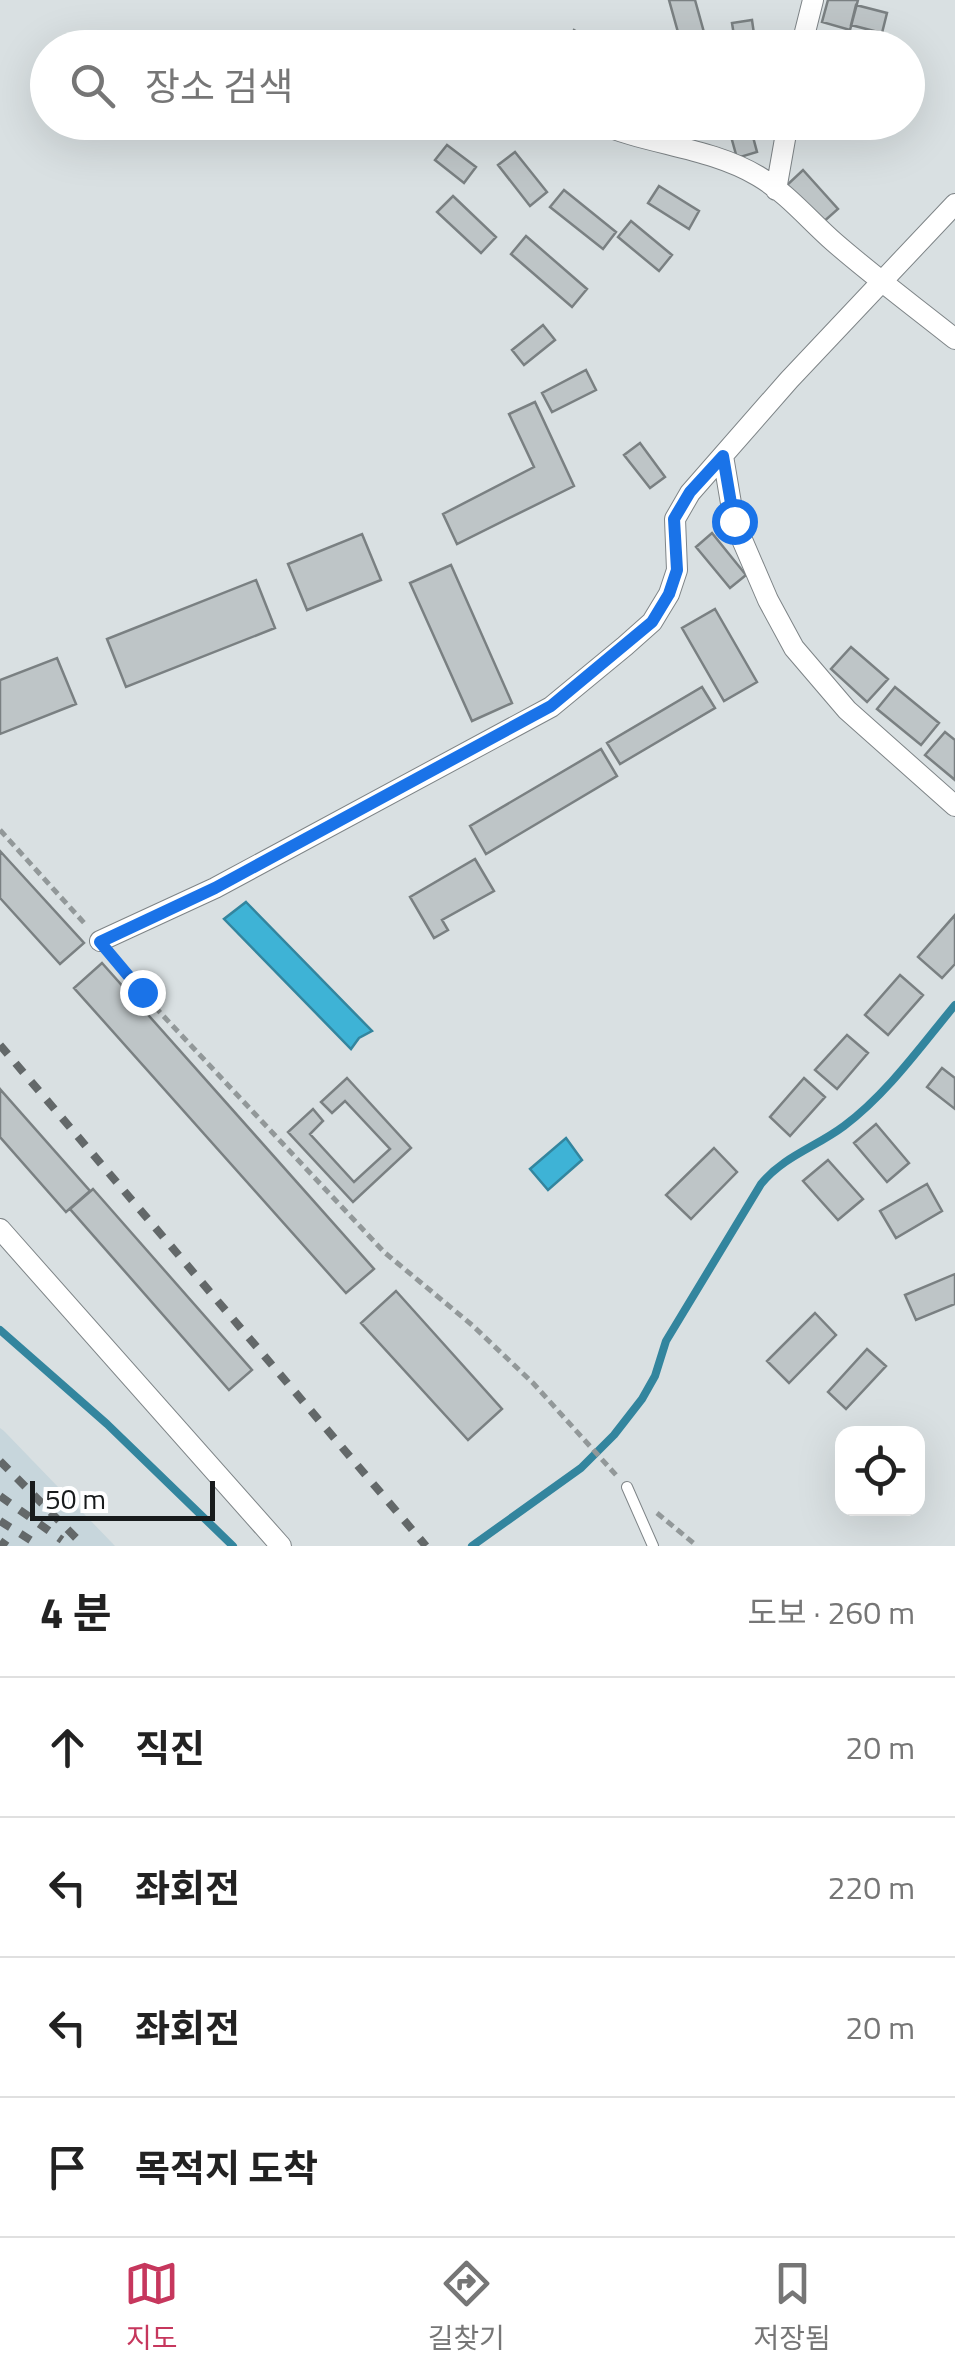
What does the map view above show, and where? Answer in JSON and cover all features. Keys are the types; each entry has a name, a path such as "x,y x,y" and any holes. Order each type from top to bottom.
{"street":[{"path":"805,30 813,0"},
{"path":"644,140 726,161 758,176 955,339"},
{"path":"776,190 785,140"},
{"path":"100,942 215,888 551,706 652,622 669,594 677,570 674,519 690,492 955,204"},
{"path":"723,456 734,521 768,600 794,648 847,710 955,806"},
{"path":"0,1229 281,1546"}],"lane":[{"path":"627,1488 654,1546"}],"path":[{"path":"0,830 142,992 384,1252 472,1324 604,1461"}],"shaded area":[{"path":"0,1428 4,1431 115,1546 0,1546"}],"water":[{"path":"246,902 372,1031 359,1038 351,1049 224,919"},
{"path":"566,1138 582,1160 548,1190 530,1169"}],"building":[{"path":"669,0 695,0 703,30 677,30"},
{"path":"828,0 858,0 850,30 822,22"},
{"path":"856,5 887,13 883,30 851,25"},
{"path":"752,20 753,30 733,30 732,23"},
{"path":"732,140 754,140 757,152 737,158"},
{"path":"447,145 476,167 464,183 435,160"},
{"path":"515,152 547,192 530,206 498,165"},
{"path":"803,170 838,209 821,224 786,186"},
{"path":"659,186 699,211 689,229 648,203"},
{"path":"564,190 616,232 603,249 550,207"},
{"path":"453,196 496,237 481,253 437,212"},
{"path":"631,221 672,255 659,271 618,237"},
{"path":"526,236 587,289 572,307 511,254"},
{"path":"543,325 555,340 524,365 512,350"},
{"path":"586,370 596,390 552,412 542,393"},
{"path":"535,402 574,486 457,544 443,514 534,467 509,414"},
{"path":"640,443 665,477 650,488 624,455"},
{"path":"712,533 746,575 730,588 696,547"},
{"path":"362,534 381,580 307,610 288,564"},
{"path":"451,565 512,703 472,721 410,583"},
{"path":"256,580 275,628 126,687 107,639"},
{"path":"715,609 757,682 724,701 682,628"},
{"path":"851,647 888,679 867,702 831,669"},
{"path":"57,658 76,704 0,734 0,680"},
{"path":"702,687 715,708 620,764 607,743"},
{"path":"895,687 939,723 921,745 877,709"},
{"path":"945,732 955,740 955,780 925,755"},
{"path":"601,749 617,776 486,854 470,826"},
{"path":"0,851 84,943 60,964 0,898"},
{"path":"475,859 494,891 442,920 448,930 434,938 410,897"},
{"path":"955,915 955,964 942,978 918,957"},
{"path":"102,963 374,1269 346,1293 74,988"},
{"path":"900,975 923,995 888,1035 865,1015"},
{"path":"847,1035 868,1053 837,1089 815,1070"},
{"path":"942,1068 955,1078 955,1109 927,1087"},
{"path":"347,1078 411,1148 353,1202 288,1132 313,1109 323,1121 310,1134 354,1182 390,1149 345,1101 332,1113 321,1102"},
{"path":"804,1078 825,1097 790,1136 770,1117"},
{"path":"0,1089 90,1191 66,1212 0,1137"},
{"path":"876,1124 909,1163 887,1182 854,1143"},
{"path":"714,1148 737,1172 691,1219 666,1195"},
{"path":"828,1160 863,1199 838,1220 803,1181"},
{"path":"927,1184 942,1211 896,1238 880,1211"},
{"path":"93,1189 252,1370 229,1390 70,1209"},
{"path":"955,1274 955,1304 916,1320 905,1295"},
{"path":"396,1291 502,1409 468,1440 361,1323"},
{"path":"815,1313 836,1335 789,1383 767,1361"},
{"path":"867,1349 886,1366 846,1409 828,1392"}],"waterway":[{"path":"472,1546 581,1468 614,1435 642,1399 655,1376 666,1341 761,1184 780,1166 860,1113 903,1069 955,1005"},
{"path":"0,1330 107,1424 233,1546"}],"railway":[{"path":"0,1045 426,1546"},
{"path":"0,1461 84,1546"},
{"path":"0,1496 62,1540"},
{"path":"0,1521 40,1546"},
{"path":"0,1541 7,1546"}],"route":[{"path":"142,992 100,942 215,888 551,706 652,622 669,594 677,570 674,519 690,492 723,456 734,521"}]}
